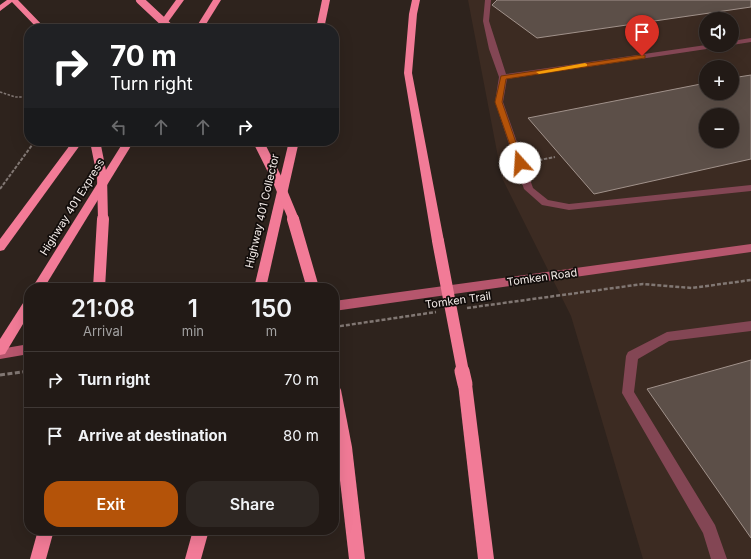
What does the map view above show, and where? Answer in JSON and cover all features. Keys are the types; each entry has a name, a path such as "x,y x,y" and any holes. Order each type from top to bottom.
{"highway":[{"path":"0,9 13,0 38,24"},
{"path":"140,0 166,24"},
{"path":"163,24 180,0"},
{"path":"202,24 217,0"},
{"path":"321,24 326,0"},
{"path":"416,0 413,14 408,73 465,384 486,559"},
{"path":"0,247 74,146"},
{"path":"96,146 99,156 103,221 99,283"},
{"name":"Highway 401 Express","path":"41,283 126,146"},
{"path":"260,146 277,179 297,229 312,283"},
{"name":"Highway 401 Collector","path":"261,283 293,146"},
{"path":"0,350 24,311"},
{"path":"339,416 345,447 357,559"},
{"path":"38,559 45,535"},
{"path":"193,559 199,535"}],"main road":[{"name":"Tomken Road","path":"339,305 751,248"},
{"path":"0,354 24,351"}],"lane":[{"path":"488,0 486,22 493,49 503,77 499,102 529,189 545,203 569,207 751,188"},
{"path":"739,42 751,40"},
{"path":"503,77 699,48"},
{"path":"718,559 710,530 628,393 632,356 667,336 751,326"}],"path":[{"path":"0,92 15,97 24,97"},
{"path":"0,189 31,146"},
{"path":"520,163 555,157"},
{"name":"Tomken Trail","path":"460,309 643,284 692,288 751,280"},
{"name":"Tomken Trail","path":"339,326 437,312"},
{"path":"0,375 24,372"}],"shaded area":[{"path":"468,0 751,0 751,559 643,559 571,316 502,178"}],"building":[{"path":"497,0 751,0 751,7 716,12 699,12 699,15 537,38 492,5"},
{"path":"751,75 751,159 594,194 528,118 699,84 699,100 739,100 739,77"},
{"path":"751,360 751,538 647,389"}],"slow traffic":[{"path":"539,72 585,65"}],"route":[{"path":"520,163 499,102 503,77 642,56"}]}
